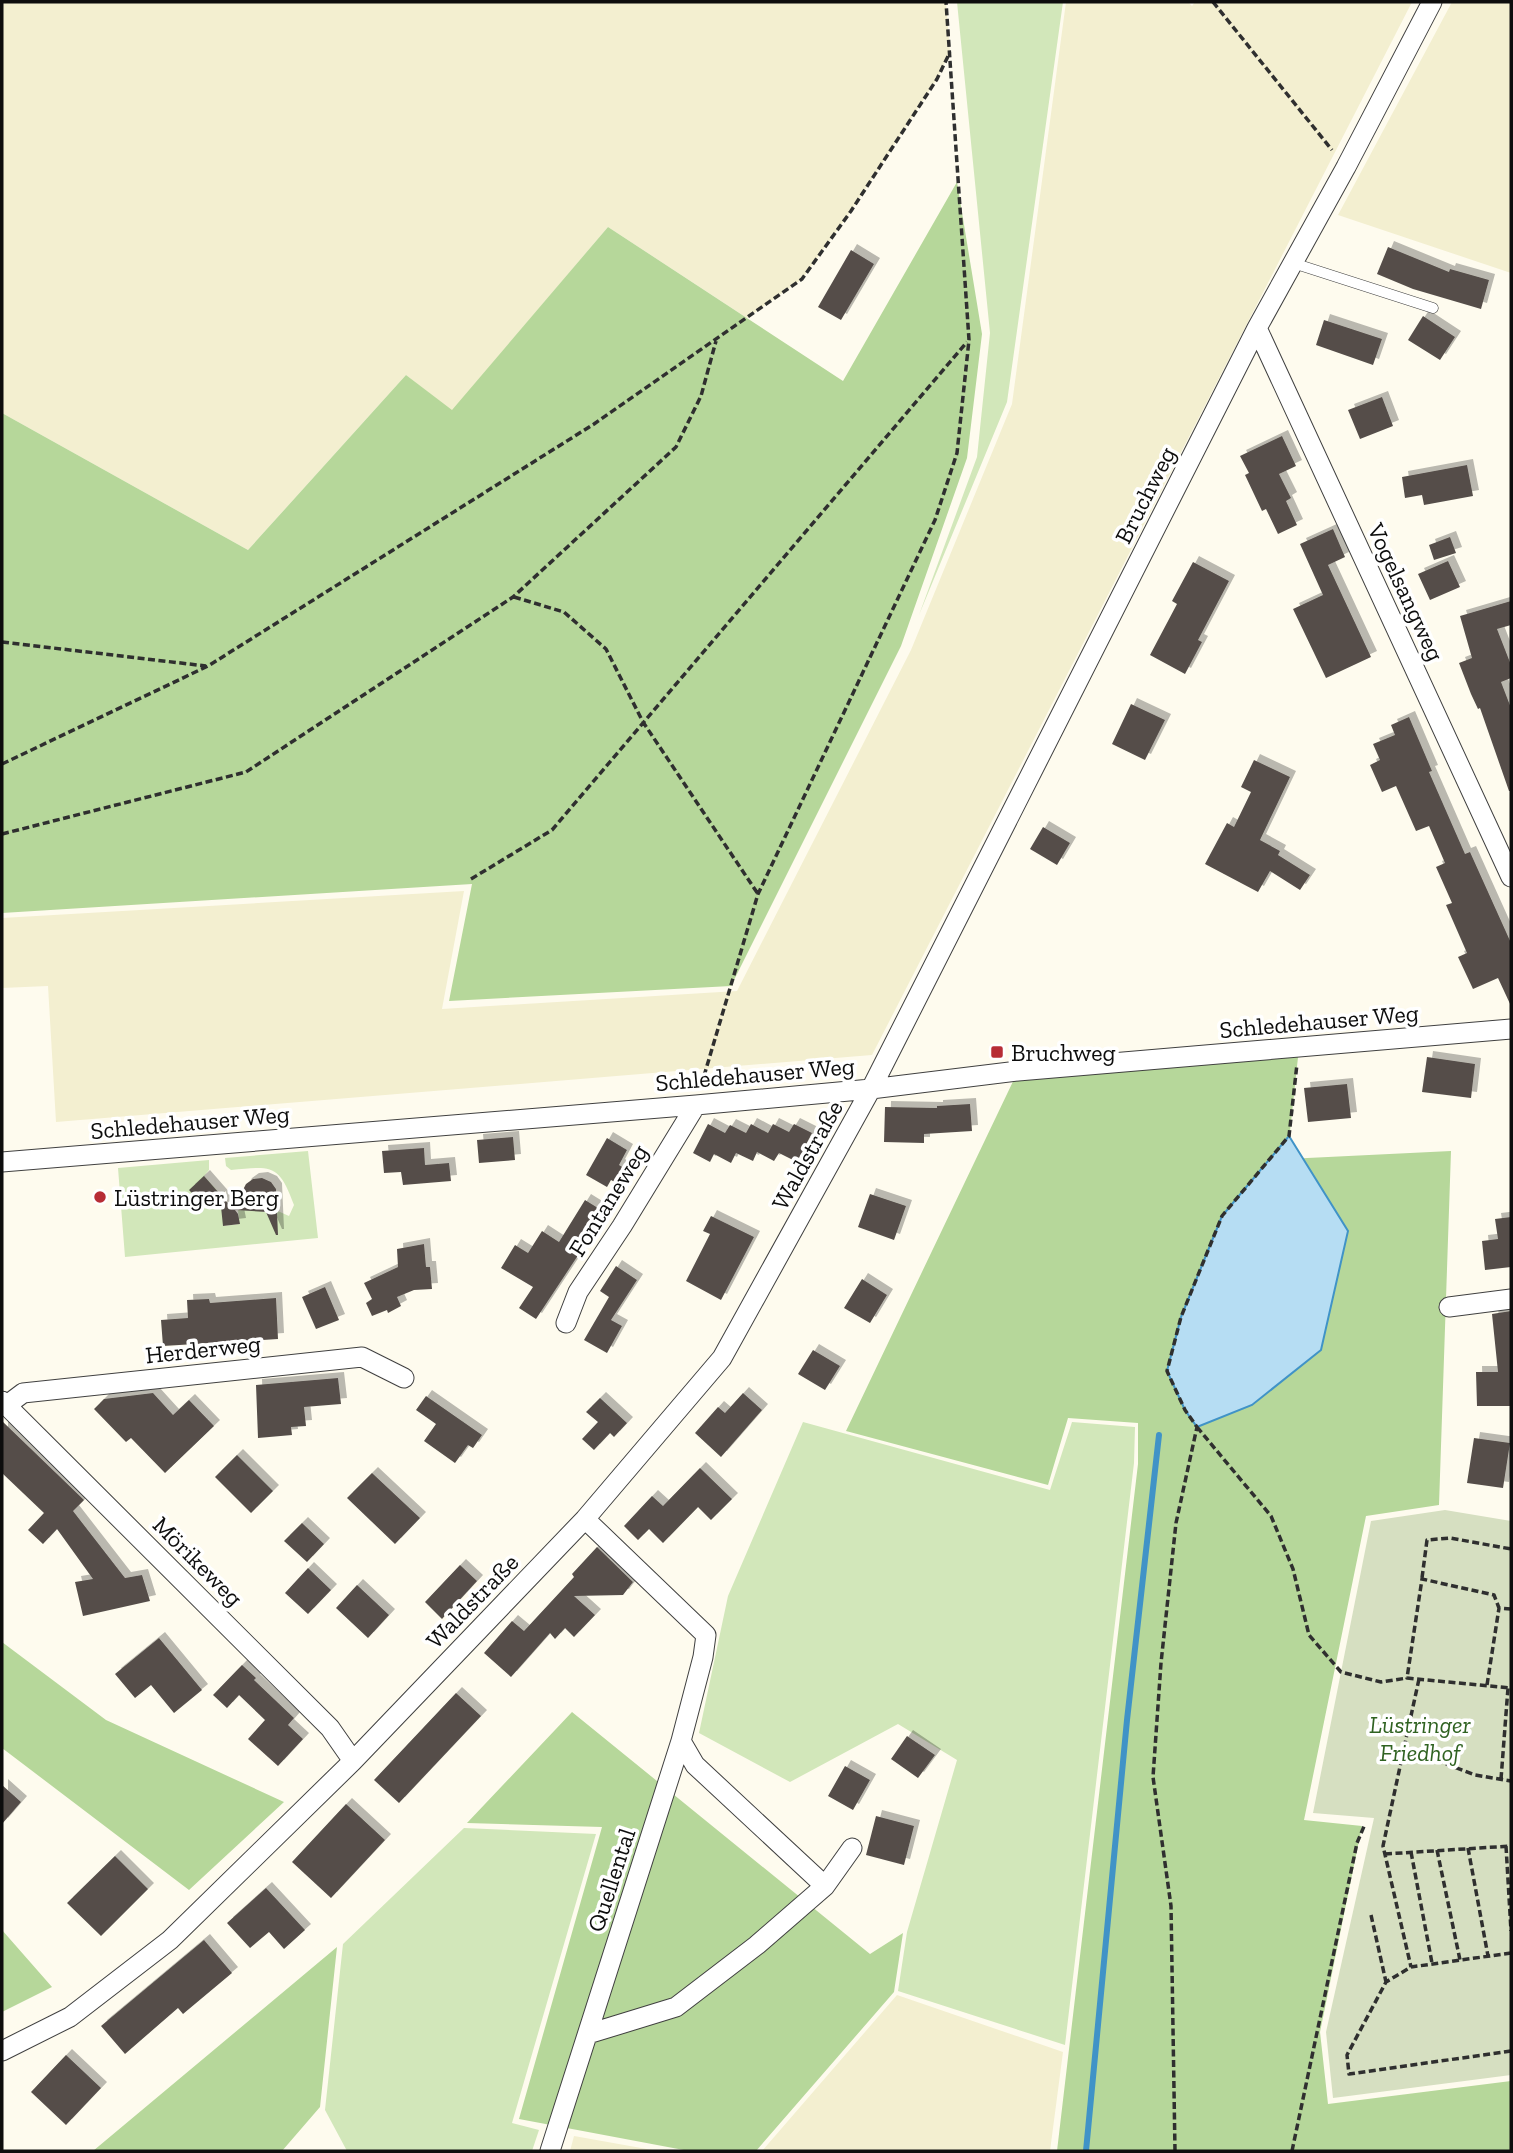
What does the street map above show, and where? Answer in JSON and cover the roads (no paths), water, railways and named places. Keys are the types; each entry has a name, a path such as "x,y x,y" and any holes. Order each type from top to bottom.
{"street":[{"name":"Bruchweg","path":"872,1089 1257,328 1346,167 1432,2"},
{"name":"Vogelsangweg","path":"1257,328 1511,877"},
{"name":"Schledehauser Weg","path":"2,1162 217,1152 872,1089 1018,1071 1511,1029"},
{"name":"Waldstraße","path":"2,2051 70,2017 170,1940 354,1761 585,1519 722,1358 872,1089"},
{"name":"Fontaneweg","path":"566,1323 578,1293 696,1105"},
{"path":"1449,1307 1511,1299"},
{"name":"Herderweg","path":"4,1403 23,1393 362,1357 404,1378"},
{"name":"Mörikeweg","path":"4,1403 330,1728 354,1761"},
{"name":"Quellental","path":"550,2151 681,1741 704,1657 706,1634 585,1519"},
{"path":"681,1741 695,1765 825,1886"},
{"path":"588,2034 676,2007 757,1945 825,1886 852,1848"}],"lane":[{"path":"1293,262 1433,308"}],"water":[{"path":"1289,1136 1348,1231 1321,1350 1252,1405 1197,1427 1185,1410 1167,1371 1181,1317 1222,1216"}],"waterway":[{"path":"1086,2151 1127,1720 1159,1435"}],"place":[{"name":"Bruchweg","path":"997,1052"},
{"name":"Lüstringer Berg","path":"100,1197"}],"park label":[{"name":"Lüstringer Friedhof","path":"1420,1738"}]}
